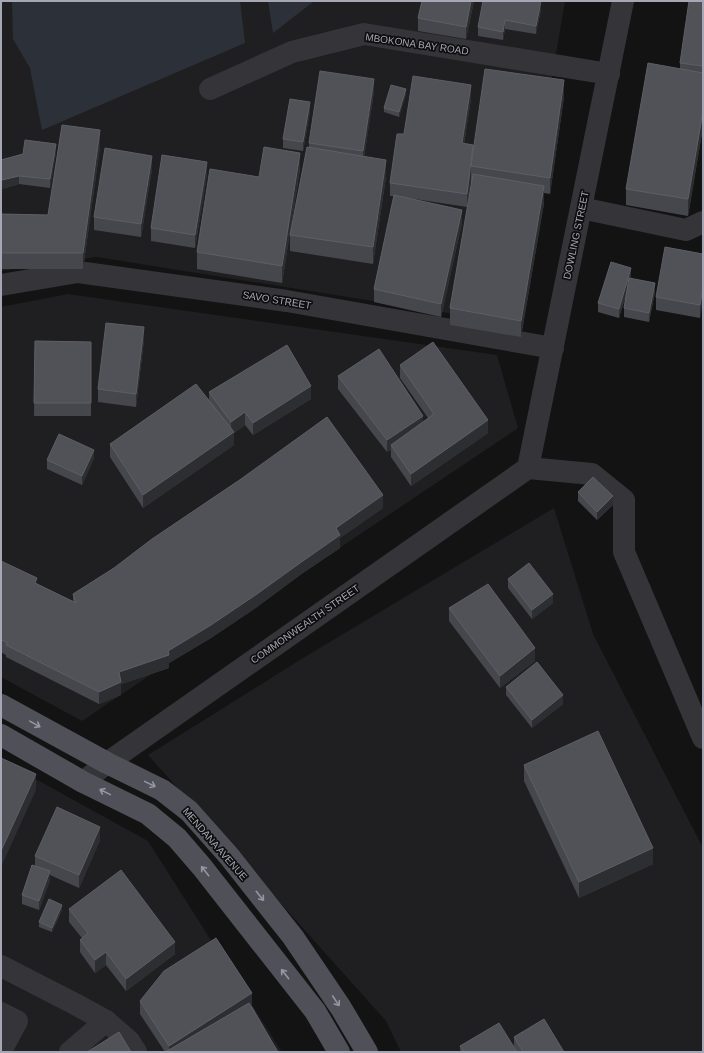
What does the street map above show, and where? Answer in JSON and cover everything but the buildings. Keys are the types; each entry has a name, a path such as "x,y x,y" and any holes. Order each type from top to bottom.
{"main road":[{"name":"MENDANA AVENUE","path":"1,705 107,763 162,790 189,811 229,856 293,937 341,1008 367,1052"},
{"path":"1,736 83,782 148,814 177,838 202,867 315,1011 339,1052"}],"street":[{"name":"DOWLING STREET","path":"528,468 623,1"},
{"name":"MBOKONA BAY ROAD","path":"210,89 292,52 364,34 609,74"},
{"path":"581,208 686,230 703,222"},
{"name":"SAVO STREET","path":"1,285 78,272 287,301 553,348"},
{"path":"528,468 592,474 624,500 624,552 703,738"},
{"name":"COMMONWEALTH STREET","path":"83,782 107,763 528,468"},
{"path":"1,966 106,1021 129,1041 136,1052"},
{"path":"1,1013 17,1021 1,1052"},
{"path":"70,1052 106,1021"}],"shaded area":[{"path":"1,1 565,1 510,323 97,257 1,271"},
{"path":"12,1 240,1 245,43 42,130 30,68 13,39"},
{"path":"268,1 314,1 273,33"},
{"path":"68,294 497,355 518,428 82,721 1,677 1,307"},
{"path":"554,508 593,634 703,848 703,1052 401,1052 386,1021 148,755 303,658"},
{"path":"1,760 148,841 282,1052 1,1052"}]}
